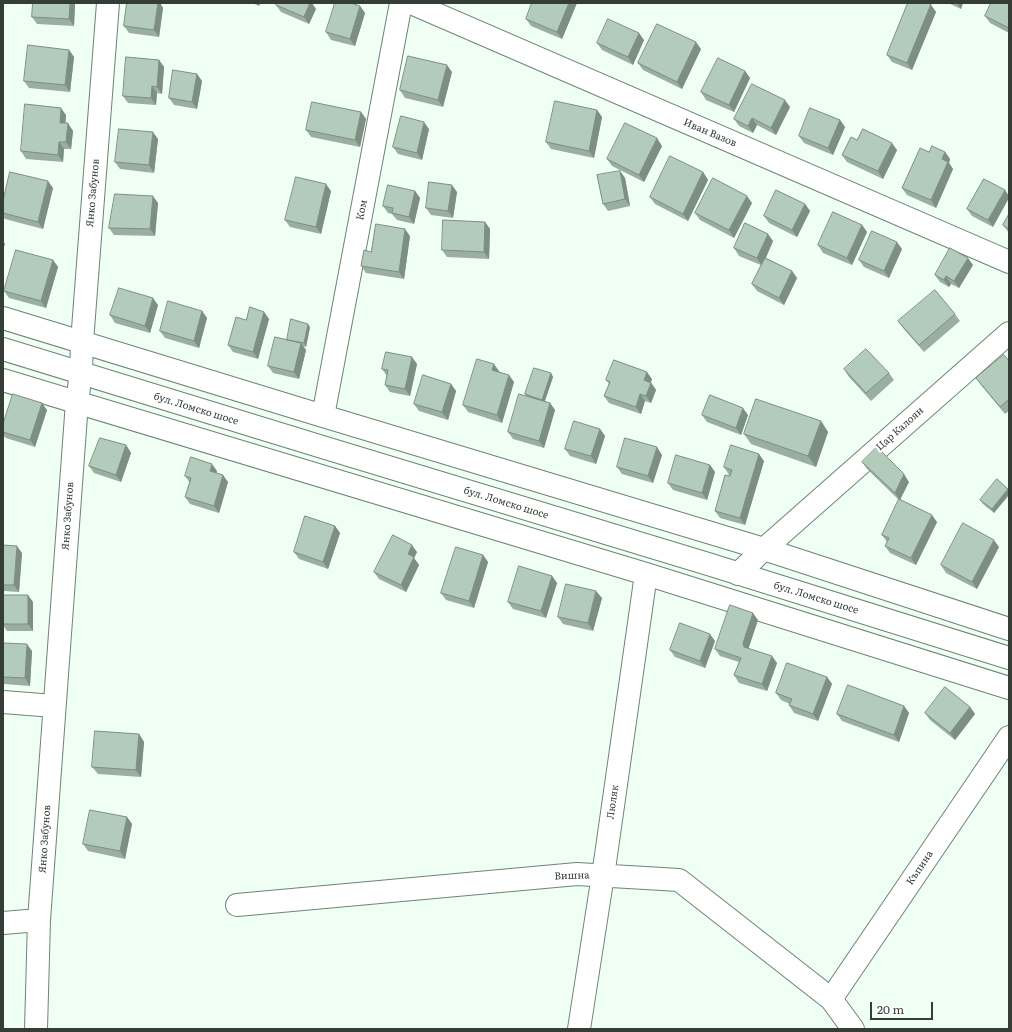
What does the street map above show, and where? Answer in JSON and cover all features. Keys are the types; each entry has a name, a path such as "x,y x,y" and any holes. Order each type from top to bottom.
{"street":[{"name":"Янко Забунов","path":"36,1029 39,920 54,706 77,402 81,373 82,342 108,3"},
{"name":"Ком","path":"323,416 402,3"},
{"name":"Иван Вазов","path":"411,3 1009,262"},
{"path":"3,318 764,549 1009,629"},
{"name":"Цар Калоян","path":"738,574 764,549 1009,333"},
{"name":"бул. Ломско шосе","path":"3,349 1009,658"},
{"path":"3,380 646,574 1009,688"},
{"name":"Люляк","path":"579,1029 646,574"},
{"path":"767,612 775,585"},
{"path":"3,702 54,706"},
{"name":"Къпина","path":"831,1000 1009,737"},
{"name":"Вишна","path":"237,905 576,874 679,880 831,1000 853,1029"},
{"path":"3,923 39,920"}],"building":[{"path":"33,3 70,3 69,19 32,17"},
{"path":"127,3 158,3 154,30 124,26"},
{"path":"277,3 310,3 304,17 276,5"},
{"path":"335,3 351,3 360,6 350,39 326,32"},
{"path":"532,3 569,3 557,32 526,19"},
{"path":"908,3 931,4 907,63 887,55"},
{"path":"991,3 1009,3 1009,28 985,16"},
{"path":"608,19 639,33 628,57 597,43"},
{"path":"657,24 696,42 677,82 638,63"},
{"path":"28,45 69,50 65,85 24,81"},
{"path":"408,56 447,65 438,100 400,90"},
{"path":"126,57 159,60 157,87 152,86 151,98 123,96"},
{"path":"718,58 745,71 729,105 701,92"},
{"path":"173,70 197,74 192,102 169,98"},
{"path":"752,84 785,100 771,128 752,118 748,126 734,119"},
{"path":"555,101 597,110 589,151 546,142"},
{"path":"312,102 361,112 355,140 306,130"},
{"path":"25,104 61,108 60,123 68,123 66,142 59,142 58,155 21,151"},
{"path":"810,108 840,120 828,148 799,136"},
{"path":"401,116 424,122 417,153 393,147"},
{"path":"625,123 657,138 639,175 607,159"},
{"path":"119,129 153,132 149,165 115,162"},
{"path":"863,129 892,143 878,171 842,155 851,137 857,140"},
{"path":"932,146 945,152 942,159 948,162 931,200 902,188 920,148 929,152"},
{"path":"670,156 703,172 683,214 650,197"},
{"path":"620,171 625,199 603,204 597,175"},
{"path":"10,172 48,181 38,222 3,213 3,201"},
{"path":"296,177 326,184 316,227 285,220"},
{"path":"713,178 747,196 729,230 695,213"},
{"path":"984,179 1005,190 988,220 967,209"},
{"path":"429,182 452,185 448,211 426,208"},
{"path":"388,185 415,191 409,217 392,213 393,208 383,206"},
{"path":"776,190 805,204 792,230 764,216"},
{"path":"115,194 153,196 150,229 109,228"},
{"path":"833,212 862,225 847,258 818,245"},
{"path":"1009,214 1009,229 1003,225"},
{"path":"443,220 485,222 484,252 442,250"},
{"path":"745,223 768,234 757,258 734,248"},
{"path":"376,224 405,229 399,272 361,266 364,250 371,252"},
{"path":"872,231 897,242 884,271 859,260"},
{"path":"950,248 968,258 954,281 946,276 944,280 935,275"},
{"path":"16,250 53,260 41,301 4,291"},
{"path":"765,258 792,271 779,298 752,284"},
{"path":"119,288 153,298 145,326 110,315"},
{"path":"935,290 955,314 919,345 898,321"},
{"path":"168,301 202,311 194,341 160,331"},
{"path":"250,307 264,312 253,352 228,345 236,317 246,320"},
{"path":"291,319 308,324 304,343 287,340"},
{"path":"275,337 301,343 294,372 268,366"},
{"path":"866,349 889,373 866,393 844,369"},
{"path":"386,352 412,357 405,389 385,385 388,370 382,369"},
{"path":"1004,355 1009,361 1009,399 1000,407 976,378"},
{"path":"477,359 494,364 492,370 509,375 497,415 463,405"},
{"path":"614,360 647,372 644,380 651,383 646,396 640,394 636,407 604,396 610,382 606,380"},
{"path":"534,368 551,373 542,400 525,394"},
{"path":"423,375 451,384 442,412 414,404"},
{"path":"13,394 42,403 30,440 3,432 3,424"},
{"path":"519,394 550,403 539,441 508,432"},
{"path":"710,395 743,408 736,428 702,415"},
{"path":"756,399 821,421 808,456 744,434"},
{"path":"574,421 600,429 591,456 565,449"},
{"path":"100,438 126,445 116,475 89,466"},
{"path":"625,438 657,447 648,476 617,467"},
{"path":"731,445 759,454 740,518 715,511 725,475 730,476 732,470 724,467"},
{"path":"877,447 904,474 895,493 862,462"},
{"path":"676,455 710,465 702,493 668,483"},
{"path":"191,457 212,464 210,471 223,475 214,506 185,497 191,478 185,476"},
{"path":"997,479 1008,489 992,509 980,500"},
{"path":"899,499 932,515 911,558 885,546 889,538 882,535"},
{"path":"305,516 335,526 323,562 294,552"},
{"path":"963,523 994,540 972,582 941,565"},
{"path":"393,535 412,545 408,554 414,557 401,585 374,572"},
{"path":"3,545 17,546 14,585 3,585"},
{"path":"456,547 483,555 469,601 441,593"},
{"path":"519,566 552,576 541,611 508,602"},
{"path":"566,584 596,591 588,623 558,617"},
{"path":"3,595 28,595 28,624 3,624"},
{"path":"730,605 753,613 743,643 744,647 772,656 762,684 734,675 741,658 715,649"},
{"path":"680,623 710,634 700,661 670,650"},
{"path":"3,643 27,644 25,678 3,677"},
{"path":"787,663 827,677 813,714 789,705 792,699 776,693"},
{"path":"848,685 904,706 894,735 837,714"},
{"path":"945,687 970,707 950,733 925,713"},
{"path":"95,731 139,734 136,770 92,767"},
{"path":"90,810 127,817 120,851 83,844"}]}
